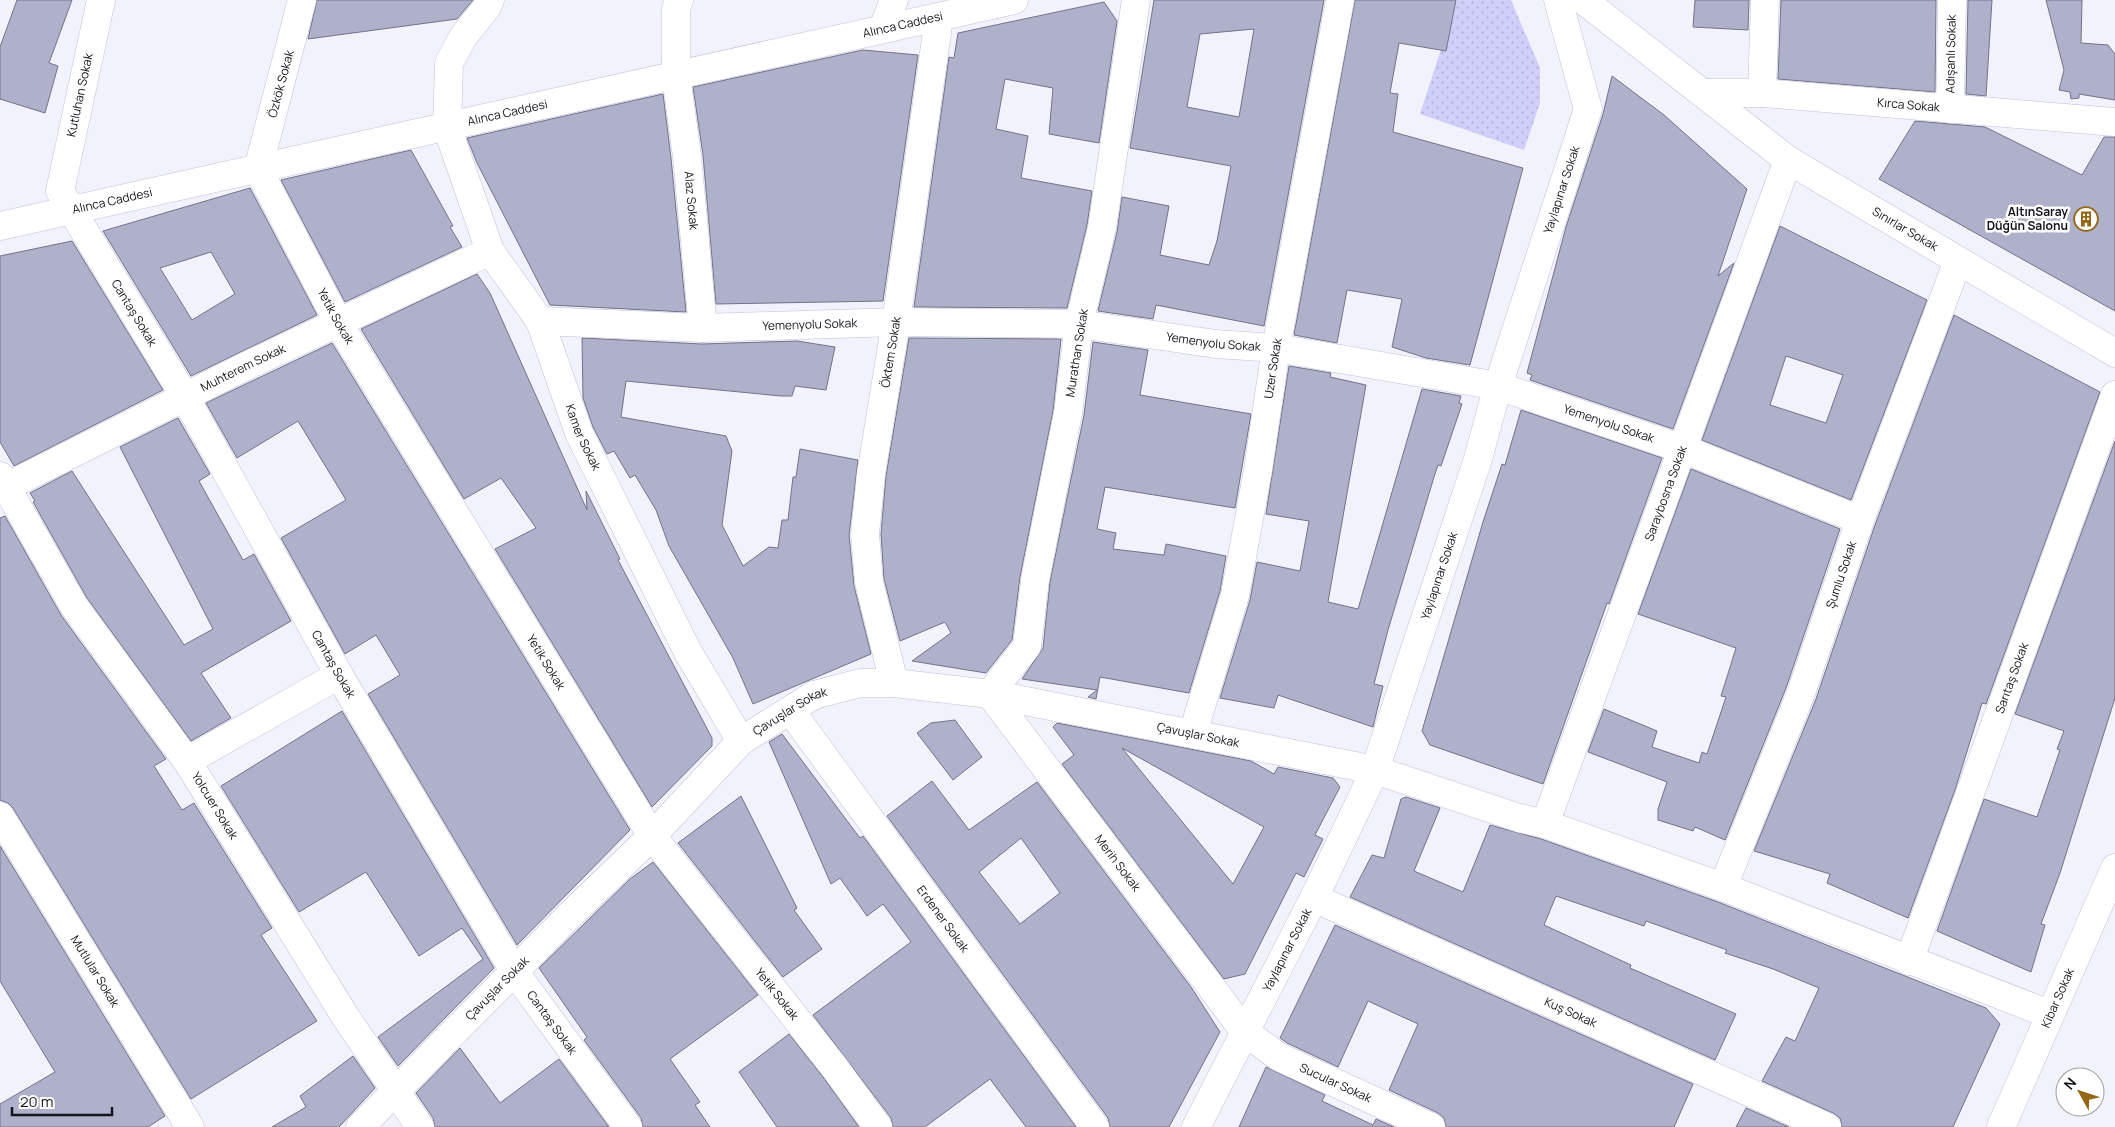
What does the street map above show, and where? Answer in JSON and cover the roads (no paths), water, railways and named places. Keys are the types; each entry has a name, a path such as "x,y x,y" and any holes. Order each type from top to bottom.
{"street":[{"name":"Kutluhan Sokak","path":"65,201 101,0"},
{"name":"Özkök Sokak","path":"258,169 302,0"},
{"path":"447,127 449,63 463,38 487,8 490,0"},
{"name":"Alaz Sokak","path":"679,0 676,9 676,76 687,156 703,328"},
{"path":"883,29 894,0"},
{"name":"Alınca Caddesi","path":"0,226 65,201 258,169 1014,0"},
{"name":"Murathan Sokak","path":"990,694 1027,646 1035,580 1068,414 1079,324 1102,228 1136,0"},
{"name":"Uzer Sokak","path":"1193,733 1235,595 1258,470 1276,348 1340,0"},
{"name":"Yaylapınar Sokak","path":"1196,1127 1314,898 1375,770 1477,462 1498,386 1588,109 1558,0"},
{"name":"Sınırlar Sokak","path":"1583,0 1788,160 2115,353"},
{"path":"1762,93 1765,0"},
{"name":"Adışanlı Sokak","path":"1950,108 1952,0"},
{"name":"Öktem Sokak","path":"894,684 869,582 865,534 871,474 896,322 939,18"},
{"name":"Kırca Sokak","path":"1703,93 1762,93 2115,122"},
{"name":"Kamer Sokak","path":"447,127 490,251 540,321 579,433 688,652 741,741"},
{"name":"Saraybosna Sokak","path":"1545,824 1788,160"},
{"name":"Yetik Sokak","path":"258,169 339,324 652,836 835,1068 878,1127"},
{"name":"Cantaş Sokak","path":"65,201 185,397 339,675 514,971 628,1127"},
{"name":"Muhterem Sokak","path":"2,484 490,251"},
{"name":"Şumlu Sokak","path":"1724,887 1801,693 1860,520 1958,261"},
{"name":"Yemenyolu Sokak","path":"540,321 703,328 896,322 1079,324 1216,344 1276,348 1498,386 1683,449 1860,520"},
{"name":"Sarıtaş Sokak","path":"1909,961 2115,395"},
{"name":"Yolcuer Sokak","path":"2,484 74,606 187,762 345,1016 420,1127"},
{"path":"187,762 339,675"},
{"name":"Çavuşlar Sokak","path":"360,1127 514,971 652,836 741,741 814,694 860,683 894,684 990,694 1375,770 1519,818 1545,824 1724,887 1909,961 2049,1014"},
{"name":"Merih Sokak","path":"990,694 1245,1032"},
{"name":"Erdener Sokak","path":"790,710 1095,1127"},
{"name":"Mutlular Sokak","path":"0,816 190,1127"},
{"name":"Kibar Sokak","path":"2001,1127 2049,1014 2115,868"},
{"name":"Kuş Sokak","path":"1314,898 1827,1127"},
{"name":"Sucular Sokak","path":"1245,1032 1279,1057 1431,1127"}],"place":[{"name":"AltınSaray Düğün Salonu","path":"2086,219"}]}
